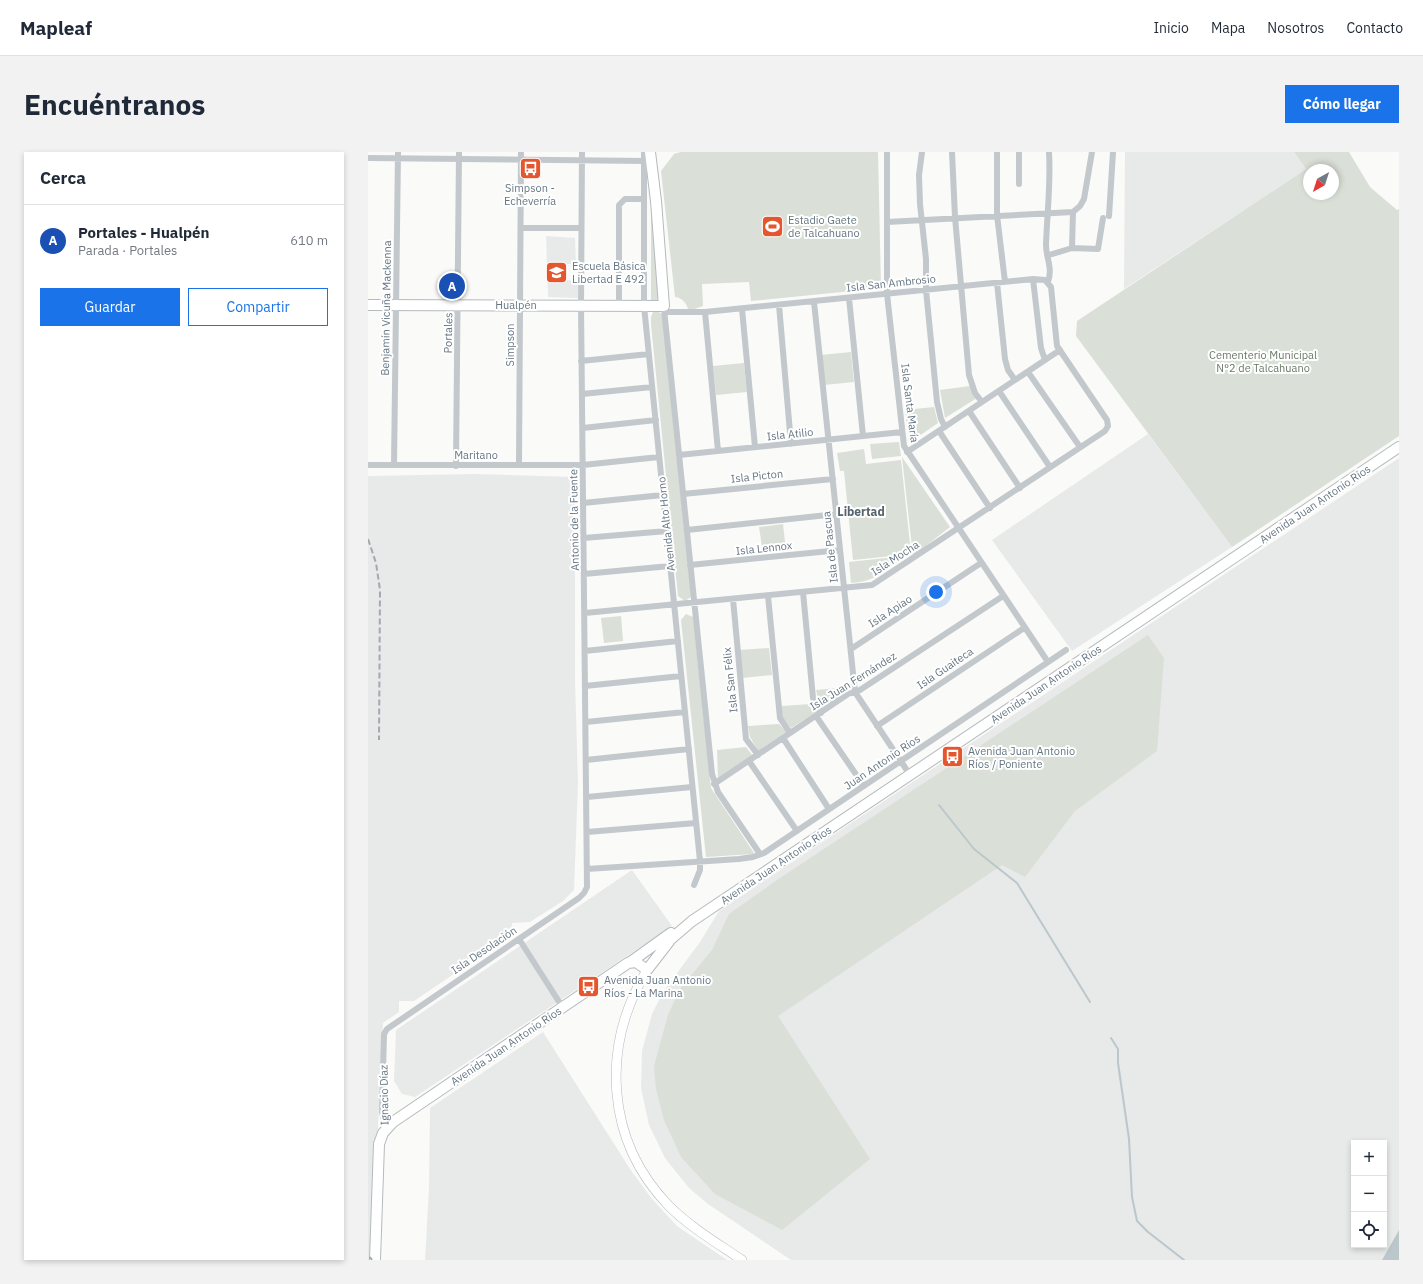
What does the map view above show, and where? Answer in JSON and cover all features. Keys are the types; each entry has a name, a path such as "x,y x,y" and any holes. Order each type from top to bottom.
{"main road":[{"name":"Avenida Alto Horno","path":"648,158 657,208 664,309"},
{"name":"Hualpén","path":"368,304 644,306 664,309"},
{"name":"Avenida Juan Antonio Ríos","path":"386,1129 398,1118 628,963 1399,447"},
{"path":"692,921 672,939 647,970 629,1004 617,1051 616,1089 620,1116 626,1136 638,1163 662,1198 696,1228 742,1260"},
{"path":"628,963 636,962 647,970"},
{"name":"Ignacio Díaz","path":"375,1260 379,1148 381,1136 386,1129"}],"street":[{"name":"Portales","path":"456,466 459,152"},
{"name":"Simpson","path":"519,465 521,152"},
{"name":"Antonio de la Fuente","path":"582,152 581,306 587,887"},
{"path":"644,152 648,158"},
{"name":"Isla Santa María","path":"887,152 887,294 904,446 1048,662"},
{"path":"922,152 919,175 921,219 926,260 926,290 937,402 941,419 945,427"},
{"path":"952,152 955,217 969,375 975,393 982,402"},
{"path":"997,152 997,214 1005,282"},
{"path":"1019,152 1019,184"},
{"path":"907,452 1060,350 1056,342 1051,287 1048,282 1050,271 1049,255 1046,247 1050,178 1049,152"},
{"path":"887,222 997,214 1073,212 1080,206 1084,199 1092,152"},
{"path":"1049,255 1072,248 1098,249 1100,246 1106,217 1113,152"},
{"path":"368,158 398,155 459,159 521,160 648,158"},
{"name":"Benjamín Vicuña Mackenna","path":"394,465 398,155"},
{"name":"Avenida Alto Horno","path":"648,158 644,199 644,306 700,860 700,870 694,885"},
{"path":"619,306 619,205 625,199 644,199"},
{"path":"1072,248 1073,212"},
{"path":"520,228 581,228"},
{"path":"1033,279 1040,348 1045,360"},
{"name":"Isla San Ambrosio","path":"664,309 705,312 1033,279 1041,279 1048,282"},
{"path":"997,283 1005,359 1008,370 1014,380"},
{"path":"849,298 863,436"},
{"name":"Isla de Pascua","path":"814,302 855,692 910,775"},
{"path":"779,305 791,444"},
{"name":"Avenida Alto Horno","path":"664,309 710,764 714,784 760,854"},
{"path":"742,309 755,448"},
{"path":"705,312 718,451"},
{"name":"Isla Mocha","path":"585,613 867,586 878,582 1105,431 1108,426 1107,420 1060,350"},
{"path":"582,360 649,354"},
{"path":"1028,372 1080,448"},
{"path":"582,394 652,387"},
{"path":"999,391 1050,467"},
{"path":"969,410 1020,488"},
{"path":"582,428 656,420"},
{"path":"939,431 990,508"},
{"name":"Isla Atilio","path":"679,455 902,432"},
{"path":"583,465 659,457"},
{"name":"Maritano","path":"368,465 583,465"},
{"name":"Isla Picton","path":"683,494 833,479"},
{"path":"583,503 663,495"},
{"path":"687,530 836,514"},
{"path":"584,538 667,531"},
{"name":"Isla Lennox","path":"690,565 840,550"},
{"name":"Isla Apiao","path":"851,649 982,563"},
{"path":"584,574 670,566"},
{"path":"804,592 813,698 819,714 864,786"},
{"path":"768,596 780,718 790,733"},
{"name":"Isla Juan Fernández","path":"714,784 848,694 855,692 1003,596"},
{"name":"Isla San Félix","path":"733,599 746,737 748,744 758,755"},
{"name":"Isla Guaiteca","path":"877,726 1024,628"},
{"path":"585,651 678,641"},
{"name":"Juan Antonio Ríos","path":"700,860 708,862 739,859 760,854 797,831 1066,650"},
{"path":"586,686 681,676"},
{"path":"586,722 685,712"},
{"path":"783,738 829,809"},
{"path":"586,760 689,749"},
{"path":"749,761 797,831"},
{"path":"587,797 692,787"},
{"path":"587,832 696,823"},
{"path":"588,869 700,860"},
{"name":"Isla Desolación","path":"389,1026 579,898 587,887"},
{"path":"518,939 563,1008"},
{"name":"Ignacio Díaz","path":"386,1129 382,1112 384,1034 389,1026"}],"shaded area":[{"path":"1125,152 1294,152 1303,165 1303,171 1124,289"},
{"name":"Escuela Básica Libertad E 492","path":"546,236 575,238 576,264 565,264 565,280 578,281 578,298 548,297"},
{"path":"1148,434 1232,547 1072,651 992,540"},
{"path":"1399,458 1399,1230 1382,1260 791,1260 708,1204 689,1188 665,1158 649,1125 641,1088 642,1051 652,1014 663,992 700,942 719,911"},
{"path":"476,474 575,477 575,681 578,783 574,890 563,901 530,922 512,923 511,935 414,1001 399,1001 399,1012 383,1023 372,1253 370,1260 368,1260 368,476"},
{"path":"632,870 672,926 415,1097 402,1094 394,1081 396,1030"},
{"path":"543,1032 630,1169 652,1199 677,1226 727,1260 425,1260 429,1188 430,1108"},
{"path":"1399,1230 1399,1260 1382,1260"}],"green space":[{"name":"Estadio Gaete de Talcahuano","path":"681,152 878,152 881,288 751,301 749,282 702,284 703,306 689,311 684,301 675,297 661,171 674,154"},
{"name":"Cementerio Municipal N°2 de Talcahuano","path":"1294,152 1349,152 1370,187 1397,210 1399,209 1399,436 1232,547 1076,336 1077,321 1303,171 1303,200 1339,200 1339,164 1303,165"},
{"path":"651,191 660,292 657,301 651,306"},
{"path":"657,311 662,314 691,597 685,601 678,596 651,324 653,312"},
{"path":"851,352 854,382 824,385 821,355"},
{"path":"744,363 747,392 716,395 713,366"},
{"path":"970,386 977,398 945,418 940,390"},
{"path":"934,407 938,423 909,443 905,410"},
{"path":"899,442 901,456 872,459 870,444"},
{"path":"864,449 866,464 901,460 911,554 853,560 844,471 840,471 837,453"},
{"path":"902,457 950,527 913,556"},
{"path":"783,524 786,551 763,553 759,527"},
{"path":"904,556 880,575 860,582 851,583 849,562"},
{"path":"686,614 693,617 711,788 754,853 753,854 706,857 681,620"},
{"path":"621,616 623,641 604,643 601,618"},
{"path":"1148,635 1164,658 1157,751 1075,811 1025,877 1002,865 778,1016 870,1159 782,1230 715,1194 681,1157 664,1120 656,1089 654,1066 668,1015 680,989 712,950 729,914 780,878"},
{"path":"769,648 772,675 742,678 739,650"},
{"path":"849,687 849,692 823,707 818,699 816,690"},
{"path":"811,704 818,711 791,728 783,718 781,706"},
{"path":"779,724 786,732 758,751 750,737 748,726"},
{"path":"746,747 753,756 718,779 717,750"}],"waterway":[{"path":"939,805 974,849 1017,883 1090,1002"},
{"path":"1111,1038 1118,1049 1118,1063 1129,1139 1132,1197 1137,1221 1148,1232 1184,1260"}],"railway":[{"path":"368,539 376,563 380,590 379,740"}],"place":[{"name":"Simpson - Echeverría","path":"530,168"},
{"name":"Estadio Gaete de Talcahuano","path":"773,226"},
{"name":"Escuela Básica Libertad E 492","path":"556,272"},
{"name":"Portales - Hualpén","path":"452,286"},
{"name":"Avenida Juan Antonio Ríos / Poniente","path":"952,757"},
{"name":"Avenida Juan Antonio Ríos - La Marina","path":"589,986"}],"district":[{"name":"Libertad","path":"861,511"}]}
